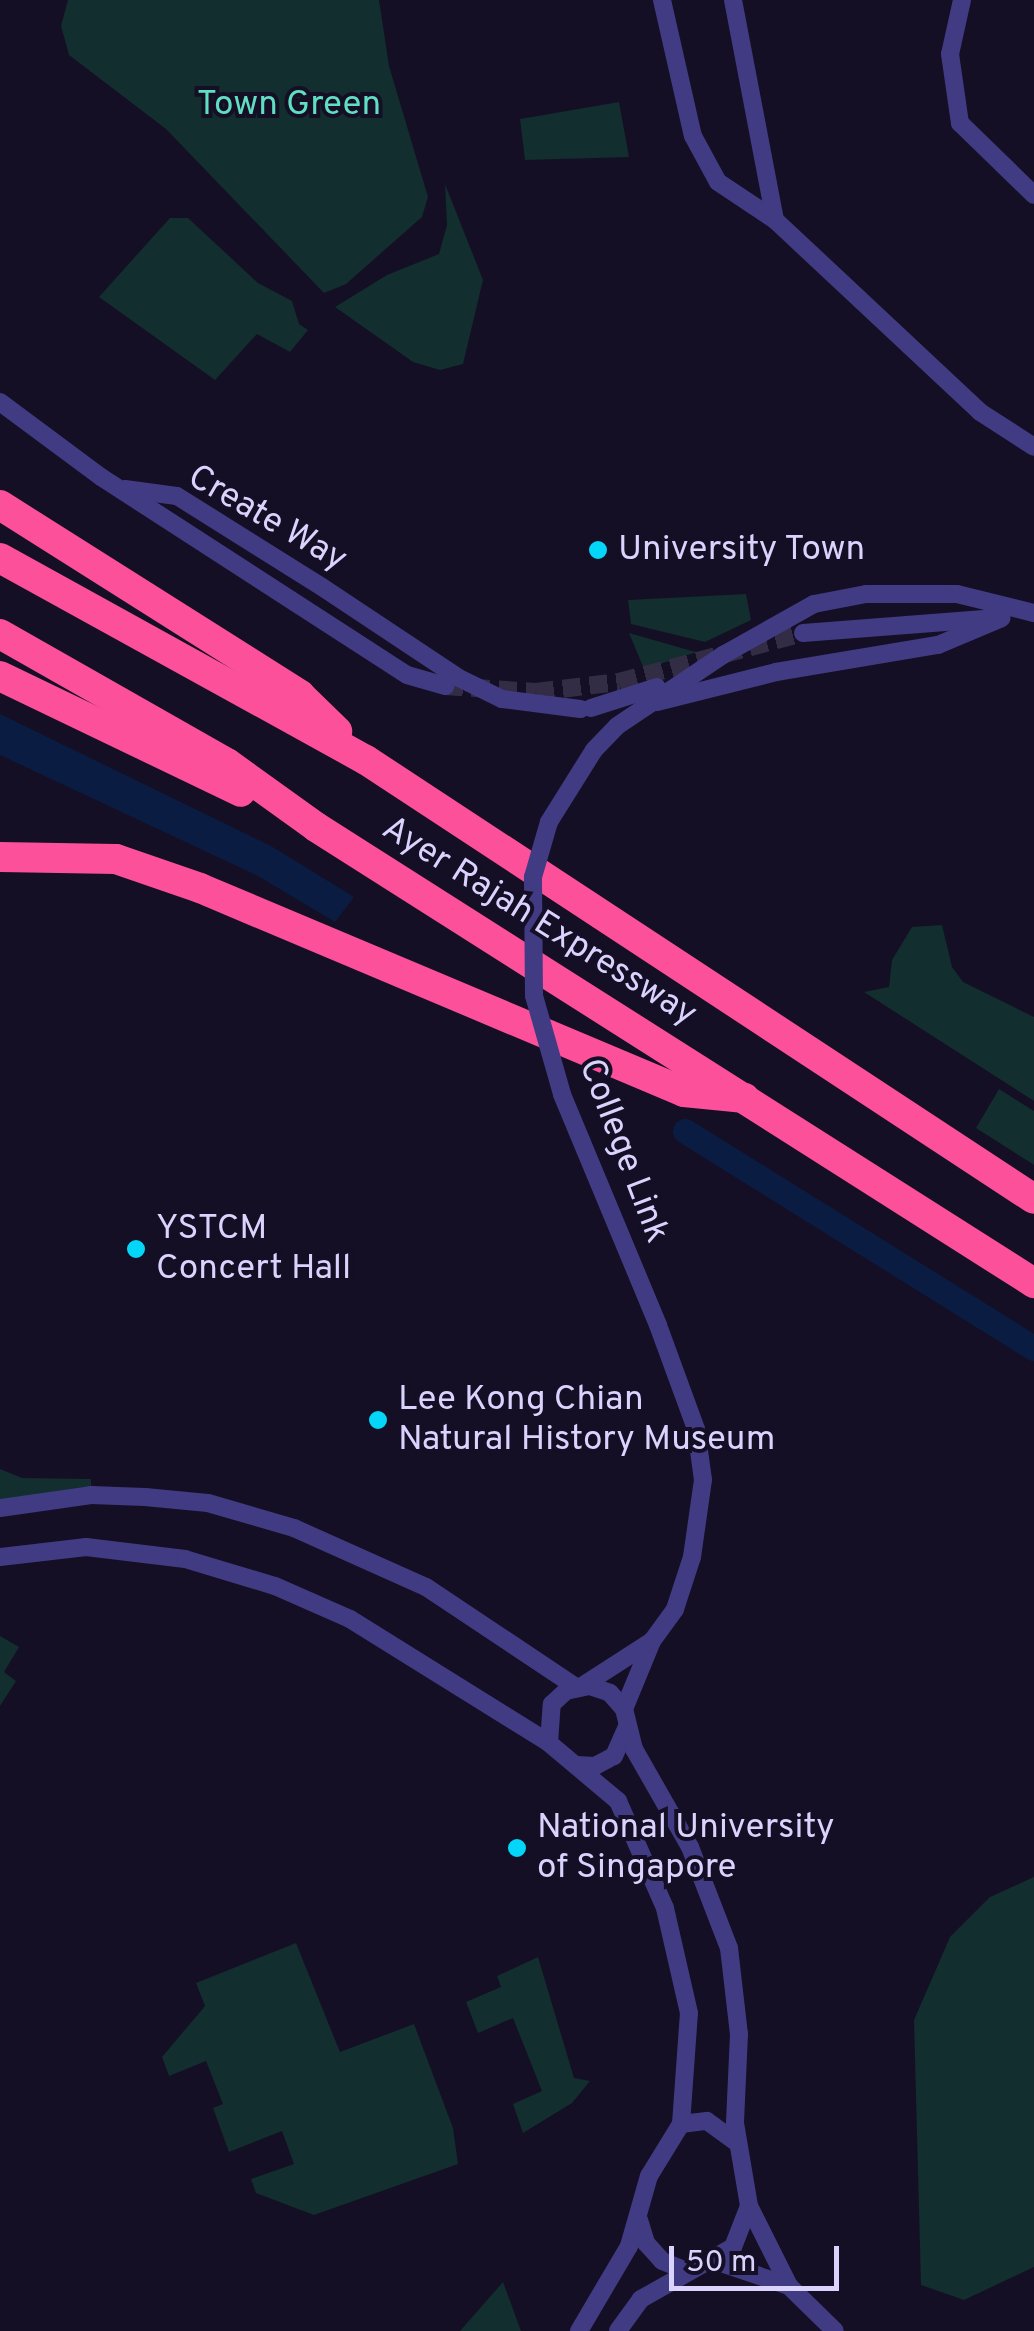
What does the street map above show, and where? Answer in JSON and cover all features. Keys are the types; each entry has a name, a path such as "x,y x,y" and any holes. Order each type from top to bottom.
{"highway":[{"path":"0,505 300,695 366,760"},
{"name":"Ayer Rajah Expressway","path":"0,558 366,760 1034,1199"},
{"name":"Ayer Rajah Expressway","path":"0,634 226,763 316,827 1034,1283"},
{"path":"0,676 316,827"},
{"path":"0,857 116,859 200,888 694,1096 745,1098"}],"street":[{"path":"662,0 693,136 718,182 775,220 980,412 1034,447"},
{"path":"732,0 775,220"},
{"path":"962,0 950,54 960,123 1034,195"},
{"path":"0,402 120,488"},
{"name":"Create Way","path":"120,488 177,496 459,678 502,699 585,708 644,693 723,654"},
{"name":"Create Way","path":"120,488 406,675 444,686"},
{"name":"College Link","path":"625,1718 652,1641 674,1609 692,1557 703,1480 696,1429 673,1357 562,1094 534,996 530,922 533,876 549,822 574,775 646,704 723,654 814,604 866,594 957,594 1034,615"},
{"path":"803,634 1034,615"},
{"path":"646,704 776,672 954,640 1002,618"},
{"path":"0,1508 91,1495 145,1497 208,1504 294,1528 426,1587 579,1687 610,1693 690,1847 729,1948 738,2034 738,2144 749,2206 789,2286 835,2331"},
{"path":"0,1556 86,1547 185,1560 275,1586 350,1619 548,1742 563,1760 618,1801 666,1908 688,2013 681,2124 649,2176 639,2220 579,2331"},
{"name":"College Link","path":"579,1687 652,1641"},
{"path":"548,1742 552,1704 579,1687"},
{"path":"563,1760 584,1767 605,1762 621,1748 625,1718"},
{"path":"681,2124 707,2121 738,2144"},
{"path":"618,2331 641,2299 684,2270 715,2261 739,2238 749,2206"},
{"path":"639,2220 646,2243 662,2260 684,2270"},
{"path":"715,2261 789,2286"}],"green space":[{"name":"Town Green","path":"68,0 379,0 389,66 428,197 422,217 346,284 324,293 166,129 69,55 61,26"},
{"path":"619,102 629,157 525,160 520,119"},
{"path":"445,184 483,280 463,364 440,370 413,362 335,307 387,275 439,254 447,225"},
{"path":"170,218 188,218 258,283 292,301 299,324 308,330 290,352 257,334 215,380 99,297"},
{"path":"746,594 751,620 705,642 631,624 628,600"},
{"path":"629,633 692,651 697,652 644,669"},
{"path":"942,925 952,967 963,982 1034,1017 1034,1101 864,992 889,987 892,960 912,927"},
{"path":"999,1089 1034,1111 1034,1165 976,1128"},
{"path":"0,1469 22,1478 91,1479 91,1495 0,1507"},
{"path":"0,1636 19,1647 4,1672 16,1681 0,1706"},
{"path":"1034,1877 1034,2267 964,2300 921,2285 914,2020 950,1937 990,1897"},
{"path":"296,1943 340,2052 414,2024 453,2128 458,2164 314,2215 256,2193 251,2179 294,2164 282,2131 229,2152 213,2108 223,2104 206,2061 169,2076 162,2057 205,2006 196,1983"},
{"path":"538,1957 574,2078 590,2081 572,2103 523,2133 513,2104 542,2091 513,2018 478,2033 466,2002 501,1987 497,1976"},
{"path":"503,2282 521,2331 460,2331"}],"water":[{"path":"0,714 271,846 354,897 335,922 258,876 0,755"}],"waterway":[{"path":"685,1131 1034,1348"}],"tunnel":[{"path":"445,686 536,692 619,682 803,633"}],"place":[{"name":"University Town","path":"598,550"},
{"name":"YSTCM Concert Hall","path":"136,1249"},
{"name":"Lee Kong Chian Natural History Museum","path":"378,1420"},
{"name":"National University of Singapore","path":"517,1848"}]}
